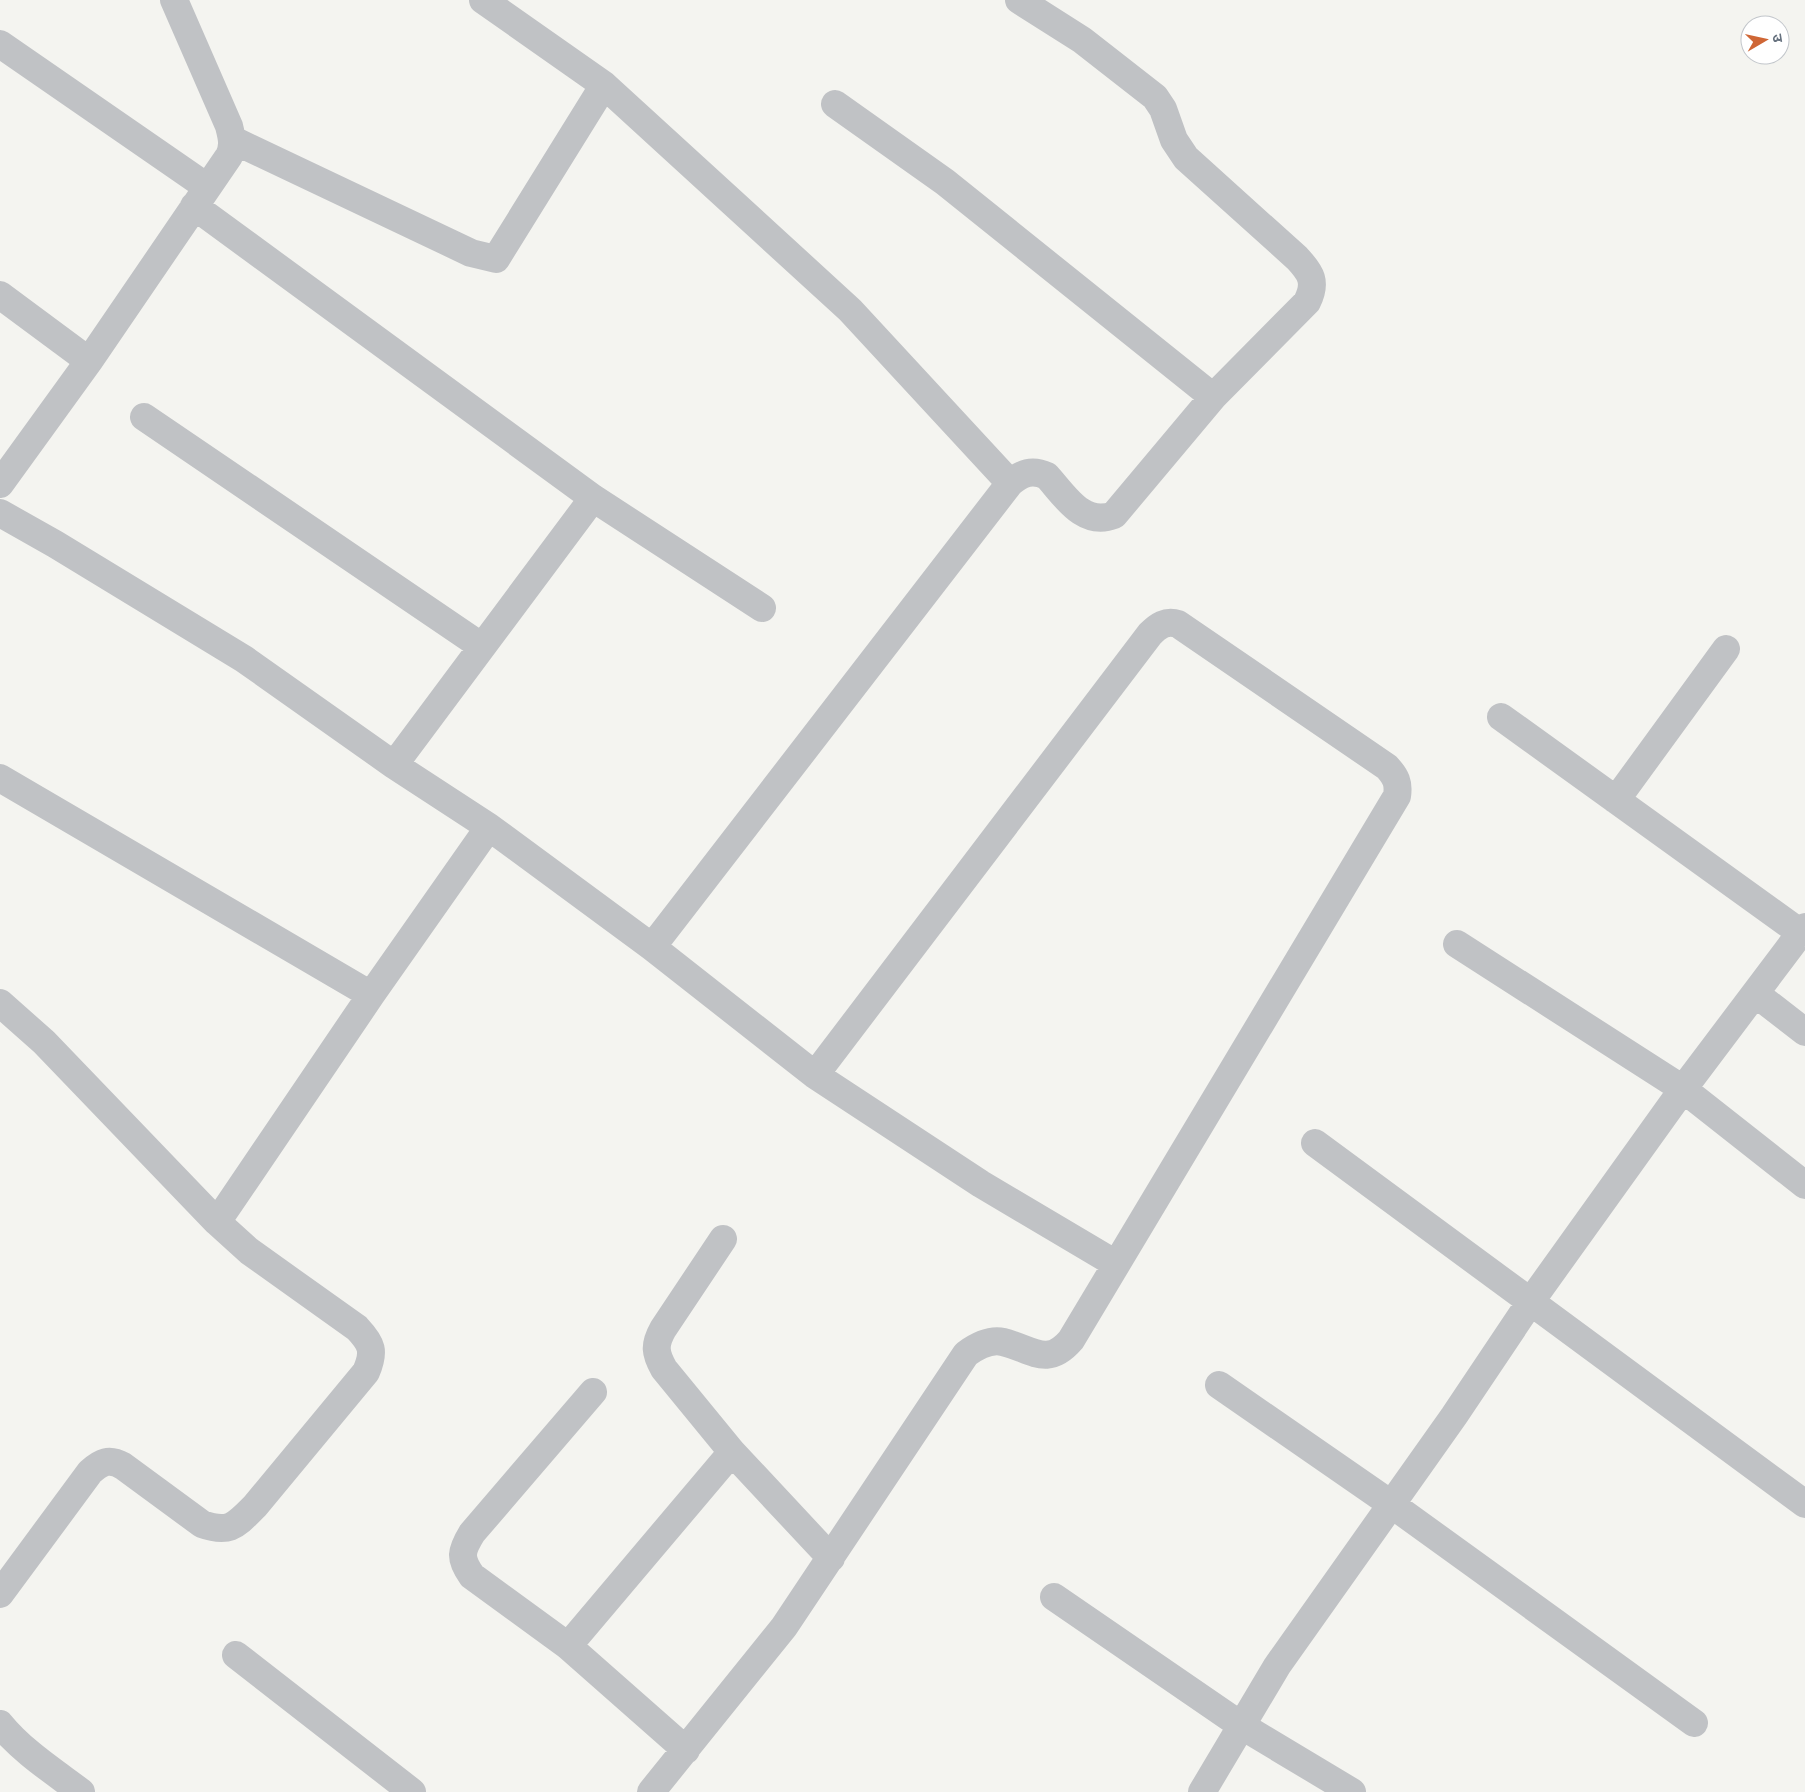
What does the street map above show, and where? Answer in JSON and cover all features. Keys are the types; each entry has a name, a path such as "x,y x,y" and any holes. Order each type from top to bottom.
{"street":[{"path":"0,484 89,361 233,148 229,126 174,0"},
{"path":"483,0 604,84 850,310 1010,483"},
{"path":"652,948 1010,483 1028,472 1040,473 1046,476 1079,511 1098,518 1114,515 1214,397 1307,302 1313,291 1308,270 1297,258 1186,158 1174,140 1163,109 1155,97 1082,40 1019,0"},
{"path":"0,44 593,498 762,608"},
{"path":"233,140 471,253 496,259 604,84"},
{"path":"835,104 945,182 1214,397"},
{"path":"0,295 89,361"},
{"path":"144,417 481,646"},
{"path":"394,765 593,498"},
{"path":"0,513 55,544 244,659 394,765 489,827 652,948 815,1075 981,1184 1116,1264"},
{"path":"651,1792 784,1627 966,1354 976,1347 989,1342 1002,1342 1044,1356 1059,1352 1072,1340 1397,796 1398,785 1394,775 1388,767 1178,624 1168,622 1159,625 1150,634 815,1075"},
{"path":"1616,800 1726,650"},
{"path":"1202,1792 1277,1666 1454,1416 1531,1301 1682,1089 1803,930 1616,800 1501,717"},
{"path":"1,781 371,995"},
{"path":"217,1222 371,995 489,827"},
{"path":"1457,944 1682,1089 1805,1185"},
{"path":"1756,994 1805,1032"},
{"path":"0,1003 44,1042 217,1222 249,1251 357,1328 368,1341 371,1350 371,1362 366,1372 255,1506 240,1521 225,1529 213,1528 202,1524 123,1466 115,1462 99,1464 90,1472 0,1594"},
{"path":"1315,1143 1805,1504"},
{"path":"724,1239 662,1329 656,1346 658,1358 664,1369 732,1452 831,1558"},
{"path":"1219,1384 1391,1504 1694,1723"},
{"path":"593,1392 472,1533 464,1547 462,1557 465,1566 472,1576 568,1646 686,1750"},
{"path":"568,1646 732,1452"},
{"path":"1054,1597 1242,1726 1352,1792"},
{"path":"236,1654 412,1792"},
{"path":"0,1724 23,1747 80,1792"}]}
